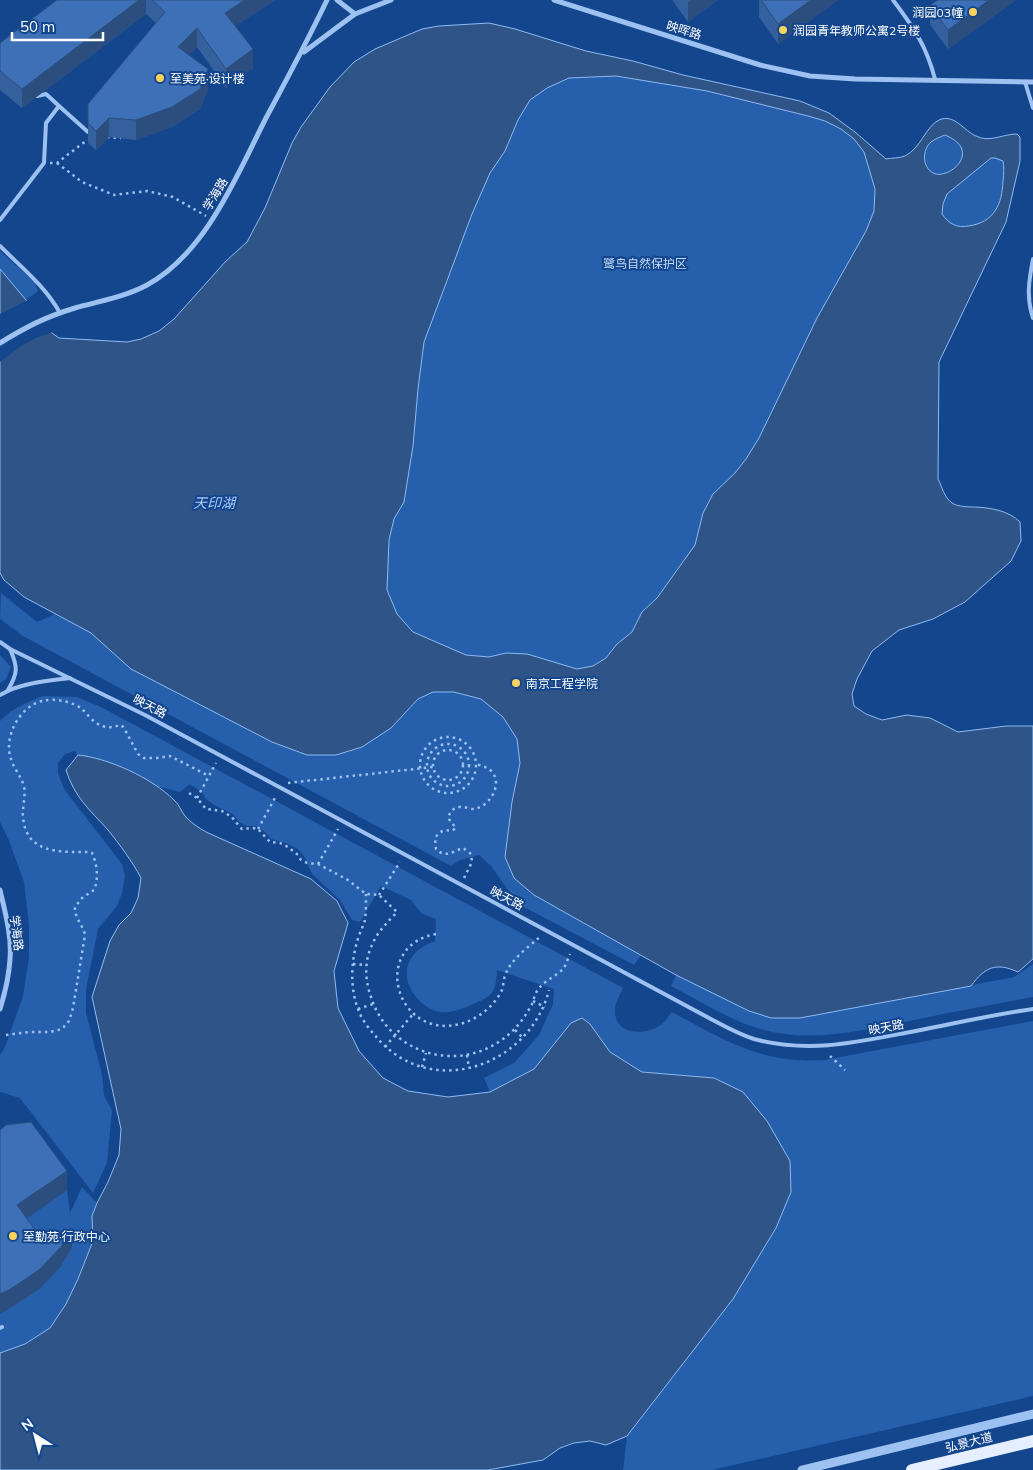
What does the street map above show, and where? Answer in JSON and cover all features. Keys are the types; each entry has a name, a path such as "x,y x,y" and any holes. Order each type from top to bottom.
{"main road":[{"name":"弘景大道","path":"912,1470 1033,1441"}],"street":[{"name":"学海路","path":"0,343 33,322 117,297 147,285 168,271 195,246 242,168 327,0"},
{"path":"337,0 356,14"},
{"path":"301,54 356,14 391,0"},
{"name":"映晖路","path":"554,0 760,65 810,76 855,79 1033,82"},
{"name":"学海路","path":"0,890 8,926 10,958 0,1009"},
{"path":"802,1470 1033,1414"}],"lane":[{"path":"893,0 918,35 936,80"},
{"path":"1025,82 1033,108"},
{"path":"37,96 46,94 88,132"},
{"path":"0,220 44,163 46,123 59,106"},
{"path":"0,246 52,298 60,313"},
{"path":"1033,259 1028,286 1028,299 1033,318"},
{"name":"映天路","path":"0,642 146,715 634,978 734,1031 754,1039 792,1045 823,1047 861,1042 1033,1010"},
{"path":"8,690 14,680 17,665 10,648"},
{"path":"0,695 8,690 42,682 72,678"}],"path":[{"path":"100,137 121,138"},
{"path":"44,163 57,163 84,143 92,140"},
{"path":"57,163 82,182 114,195 147,191 173,197 212,219"},
{"path":"6,1035 50,1032 62,1029 69,1021 73,1008 85,935 84,929 76,917 75,907 82,898 94,890 97,876 96,863 92,853 45,849 32,839 27,832 23,815 24,786 10,759 9,751 9,741 19,717 33,704 41,701 51,699 73,704 99,725 111,727 121,725 138,754 144,758 170,756 208,776"},
{"path":"446,737 463,741 470,747 475,755 476,764 475,774 471,782 464,789 455,793 445,794 436,791 422,777 420,759 424,750 430,744 446,737"},
{"path":"452,743 465,751 469,758 470,766 468,774 463,780 456,785 449,786 441,785 434,781 429,775 427,767 427,759 436,746 452,743"},
{"path":"441,751 453,751 462,759 461,771 452,779 440,777 433,767 434,761 441,751"},
{"path":"197,798 216,763"},
{"path":"464,878 472,862 468,850 464,848 444,854 436,849 435,838 440,831 452,831 456,828 448,818 452,811 459,807 475,809 480,807 492,795 496,782 494,775 489,768 476,764"},
{"path":"288,783 433,767"},
{"path":"189,793 197,798 206,809 222,811 232,817 242,829 258,829 270,842 280,843 294,850 301,860 307,863 318,864 348,880 366,894 379,895 397,912 380,929 371,946 366,965 368,987 373,1004 395,1036 410,1046 426,1053 443,1056 467,1055 499,1042 515,1030 525,1016 539,988 563,968 570,954"},
{"path":"258,829 276,796"},
{"path":"318,864 338,829"},
{"path":"379,895 400,862"},
{"path":"366,894 365,920 357,941 352,964 353,989 358,1010 370,1031 385,1047 404,1060 422,1067 445,1070 469,1068 488,1062 524,1039 536,1024 545,1006 549,990"},
{"path":"436,934 426,936 407,948 399,960 397,973 398,988 404,1001 414,1013 431,1023 449,1026 465,1023 480,1015 494,1002 502,990 505,974 525,950 540,937"},
{"path":"352,964 366,965"},
{"path":"533,1001 545,1006"},
{"path":"358,1010 373,1004"},
{"path":"385,1047 414,1013"},
{"path":"515,1030 524,1039"},
{"path":"422,1067 426,1053"},
{"path":"467,1055 469,1068"},
{"path":"830,1056 845,1070"}],"green space":[{"name":"鹭鸟自然保护区","path":"616,76 707,91 808,116 825,121 841,129 854,138 864,152 875,189 874,211 866,231 817,318 759,438 735,473 713,494 703,513 695,545 657,598 642,612 632,632 617,644 606,658 593,666 577,669 527,654 506,653 489,657 466,655 413,632 397,614 387,590 389,540 394,519 404,502 413,446 424,342 472,214 490,173 505,151 518,120 530,100 547,88 569,78"},
{"path":"945,135 956,142 962,149 962,156 954,169 947,173 933,173 925,163 926,149 931,142"},
{"path":"991,158 1003,161 1004,166 1001,198 995,211 985,221 978,224 957,226 950,223 942,214 947,194"},
{"path":"0,251 35,283 38,291 26,300 0,269"},
{"path":"1,593 37,622 55,614 91,633 131,669 272,742 391,728 418,699 433,692 454,692 481,699 503,717 517,739 520,763 512,802 505,857 514,878 534,895 641,955 634,965 524,907 515,900 491,866 479,855 460,860 451,866 23,636 0,619"},
{"path":"0,655 11,667 6,679 0,683"},
{"path":"43,696 77,697 101,707 623,988 615,1011 616,1019 626,1029 641,1032 648,1031 663,1023 672,1012 717,1036 764,1055 800,1060 824,1060 1033,1021 1033,1396 712,1470 623,1470 627,1436 733,1299 714,1078 642,1072 610,1052 590,1024 552,1048 534,1069 490,1092 484,1078 514,1063 539,1035 553,1004 554,989 497,970 495,988 485,998 455,1011 441,1012 431,1009 419,1000 411,989 407,972 408,964 418,950 435,941 436,919 422,914 411,900 381,886 360,922 352,920 340,900 312,874 304,856 298,849 271,839 256,826 247,826 239,822 233,814 214,805 205,798 203,793 190,784 180,792 155,786 78,756 75,751 65,754 58,763 58,773 64,789 122,864 125,876 117,906 98,929 86,989 86,1013 102,1074 104,1096 112,1110 107,1163 93,1193 20,1098 0,1092 0,1055 5,1047 23,996 29,957 29,925 24,882 0,822 0,721 15,709"},
{"path":"1033,964 1033,997 837,1034 798,1035 760,1029 726,1015 671,986 676,975 749,1011 800,1018 1014,977"},
{"path":"82,1187 97,1203 92,1216 93,1241 66,1304 50,1328 25,1344 0,1353 0,1314 39,1289 61,1266 43,1260 17,1225 67,1190 70,1213"}],"water":[{"name":"天印湖","path":"489,23 586,51 800,101 829,113 855,132 886,159 903,157 911,152 930,127 944,118 954,121 981,138 986,139 1012,134 1017,134 1020,137 1020,161 1006,222 939,362 938,479 947,498 954,504 964,507 994,509 1016,518 1020,522 1021,541 1011,561 965,602 933,619 899,630 872,651 857,679 852,694 854,706 866,714 882,720 907,715 930,718 958,732 1006,726 1033,726 1033,959 1018,972 1003,967 991,968 981,974 971,986 800,1018 771,1018 749,1011 676,975 534,895 514,878 505,857 512,802 520,763 517,739 503,717 481,699 454,692 433,692 418,699 391,728 362,747 336,755 307,755 272,742 131,669 91,633 24,597 4,580 0,573 0,269 49,331 59,338 127,342 141,339 159,331 174,319 226,261 247,242 265,208 292,143 301,127 330,87 354,62 375,49 422,29","holes":["616,76 707,91 825,121 841,129 854,139 864,152 875,189 874,211 866,231 817,318 759,438 735,473 713,494 703,513 695,545 657,598 642,612 632,632 617,644 606,658 593,666 577,669 527,654 506,653 489,657 466,655 413,632 397,614 387,590 389,540 394,519 404,502 413,446 424,342 472,214 490,173 505,151 518,120 530,100 547,88 569,78","945,135 956,142 962,149 962,156 954,169 947,173 933,173 925,163 926,149 931,142","991,158 1003,161 1004,176 1001,198 995,211 985,221 969,226 957,226 950,223 942,214 947,194"]},
{"path":"78,755 103,760 142,777 165,792 177,803 187,819 201,829 311,879 337,901 348,923 334,971 338,1008 359,1051 383,1078 408,1091 448,1097 490,1092 534,1069 571,1023 582,1018 590,1024 610,1052 642,1072 714,1078 743,1092 767,1121 790,1161 791,1192 776,1228 733,1299 627,1436 606,1445 590,1441 574,1443 560,1448 543,1460 488,1470 0,1470 0,1353 25,1344 50,1328 66,1304 93,1241 92,1216 119,1155 121,1129 92,997 110,941 119,925 131,913 138,898 141,878 117,841 83,803 74,788 66,770"}],"pier":[{"path":"28,300 53,332 21,346 0,362 0,314"}],"building":[{"path":"57,0 139,0 22,89 0,71 0,43"},
{"path":"152,0 245,0 225,13 253,49 226,69 197,28 178,47 208,69 200,89 172,107 136,120 109,118 96,131 88,123 88,104 165,12"},
{"path":"761,0 811,0 778,24"},
{"path":"938,0 989,0 948,30 930,5"},
{"name":"至勤苑·行政中心","path":"31,1122 67,1171 17,1205 43,1241 72,1228 61,1247 39,1270 0,1294 0,1130 6,1125"}],"place":[{"name":"润园03幢","path":"973,12"},
{"name":"润园青年教师公寓2号楼","path":"783,30"},
{"name":"至美苑·设计楼","path":"160,78"},
{"name":"南京工程学院","path":"516,683"},
{"name":"至勤苑·行政中心","path":"13,1236"}]}
